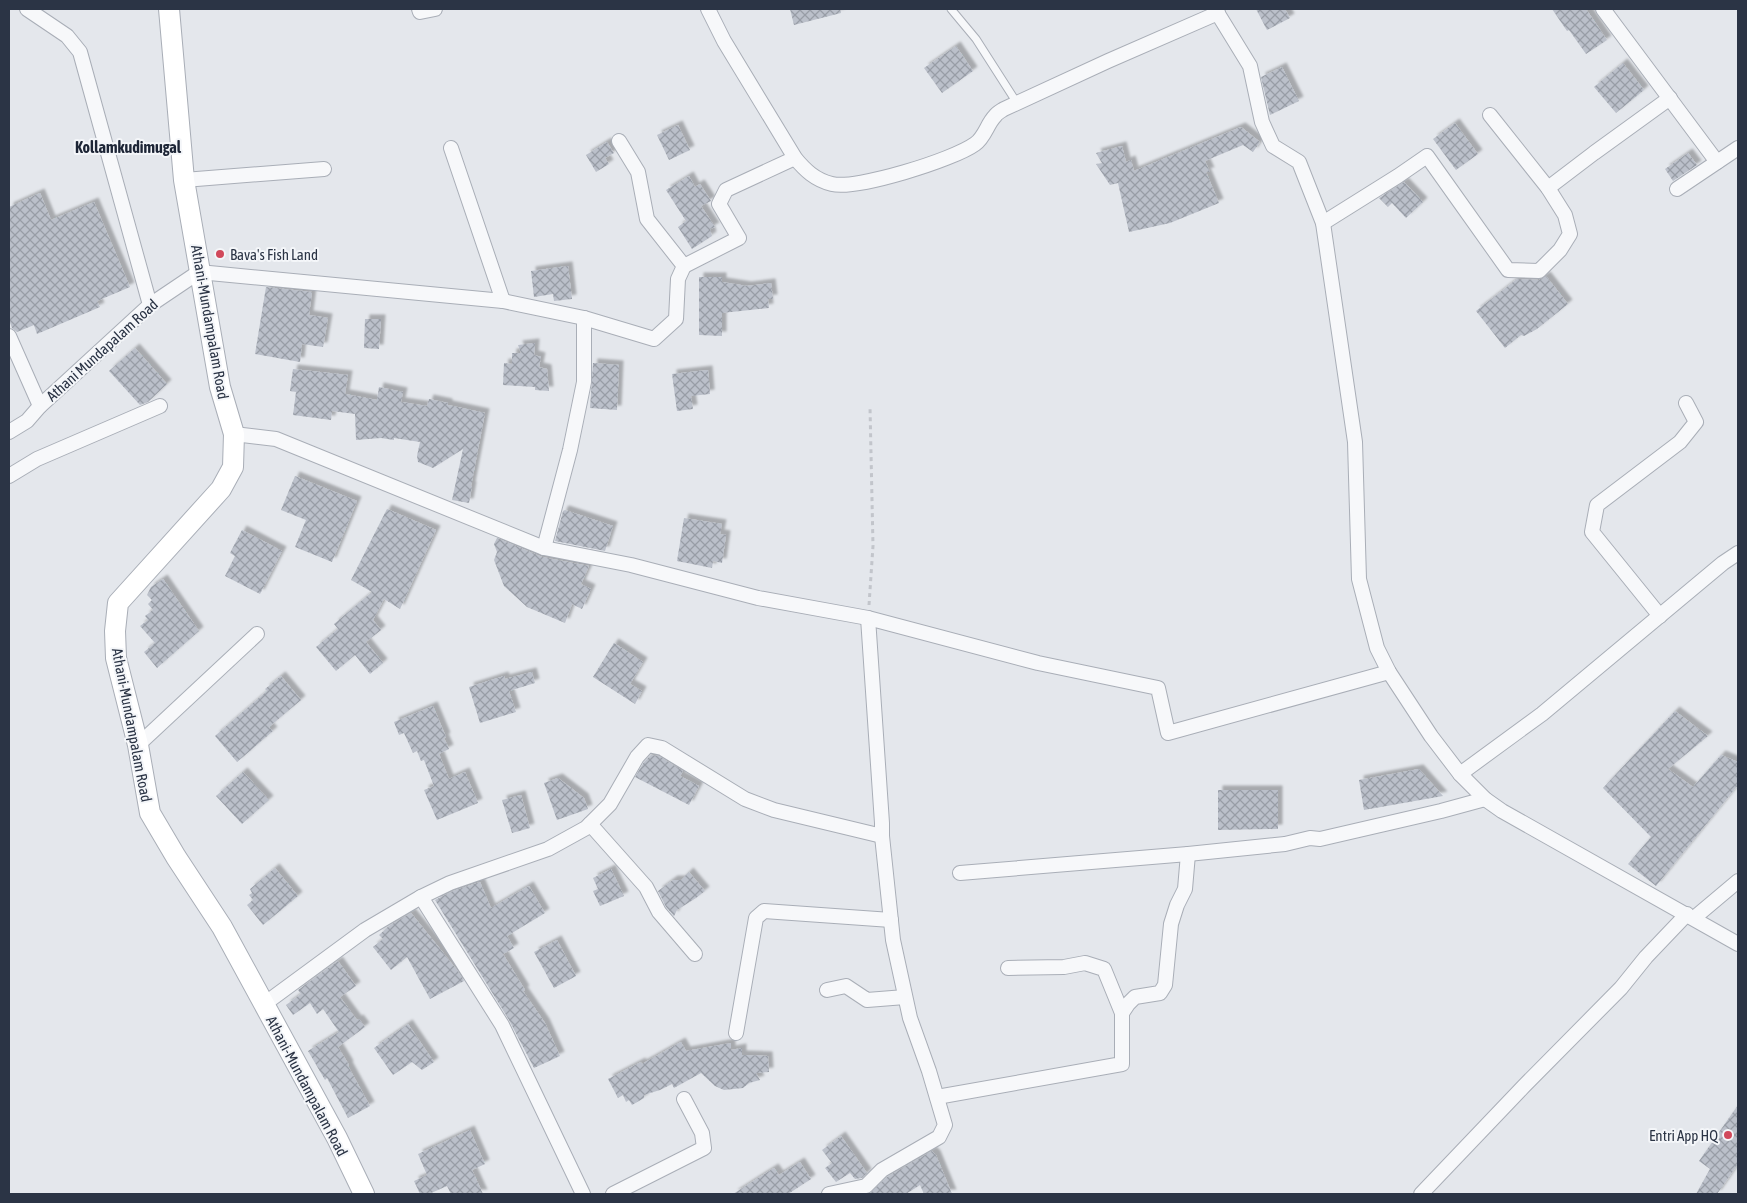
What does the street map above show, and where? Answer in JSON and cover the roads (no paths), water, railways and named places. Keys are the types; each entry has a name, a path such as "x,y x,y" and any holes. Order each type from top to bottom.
{"street":[{"path":"27,9 67,36 80,52 150,305"},
{"name":"Athani-Mundampalam Road","path":"169,9 184,180 220,387 234,434 233,467 221,489 118,603 115,630 116,658 138,745 150,813 176,857 222,927 337,1138 364,1194"},
{"path":"419,9 420,12 435,9"},
{"path":"708,9 724,40 795,158 806,171 819,180 845,186 922,168 963,152 977,143 995,116 1017,103 1217,11 1250,66 1262,122 1273,146 1299,162 1323,223 1355,442 1359,579 1377,648 1389,672 1431,736 1460,774 1485,799 1502,811 1738,944"},
{"path":"1603,9 1717,162"},
{"path":"1548,188 1594,152 1670,98"},
{"path":"1323,223 1427,156 1508,270 1539,271 1560,250 1570,234 1565,215 1548,188 1490,115"},
{"path":"619,141 638,172 647,219 684,266"},
{"path":"451,148 504,301"},
{"path":"1677,189 1738,148"},
{"path":"200,272 504,301 584,318 654,339 676,319 678,279 684,266 739,238 719,204 726,190 795,158"},
{"path":"184,180 324,169"},
{"name":"Athani Mundapalam Road","path":"9,432 27,421 40,406 150,305 200,272"},
{"path":"544,548 570,450 584,382 584,318"},
{"path":"9,336 40,406"},
{"path":"1660,616 1592,532 1597,505 1680,442 1696,422 1686,403"},
{"path":"9,476 37,459 160,406"},
{"path":"234,434 276,439 544,548 631,566 758,598 868,618 1038,663 1158,688 1168,733 1389,672"},
{"path":"1460,774 1542,714 1723,563 1738,553"},
{"path":"829,1194 866,1186 882,1170 940,1137 945,1124 930,1071 910,1018 891,920 882,836 868,618"},
{"path":"138,745 257,634"},
{"path":"264,1005 365,930 421,897 450,883 548,849 586,828 610,804 637,756 648,745 662,748 746,798 774,810 882,836"},
{"path":"960,873 1285,844 1310,838 1320,839 1485,799"},
{"path":"590,824 646,888 659,912 695,954"},
{"path":"1122,1013 1128,1004 1136,998 1160,994 1165,985 1171,924 1185,889 1188,854"},
{"path":"1422,1194 1524,1086 1621,988 1646,957 1691,916 1738,881"},
{"path":"421,897 502,1026 583,1194"},
{"path":"736,1033 756,918 764,911 891,920"},
{"path":"937,1097 1122,1064 1122,1013 1104,969 1085,963 1064,967 1008,968"},
{"path":"827,990 846,986 866,1000 905,997"},
{"path":"613,1194 704,1148 702,1133 684,1099"}],"lane":[{"path":"951,9 976,39 1017,103"}],"place":[{"name":"Bava's Fish Land","path":"220,254"},
{"name":"Entri App HQ","path":"1728,1135"}],"district":[{"name":"Kollamkudimugal","path":"128,147"}]}
